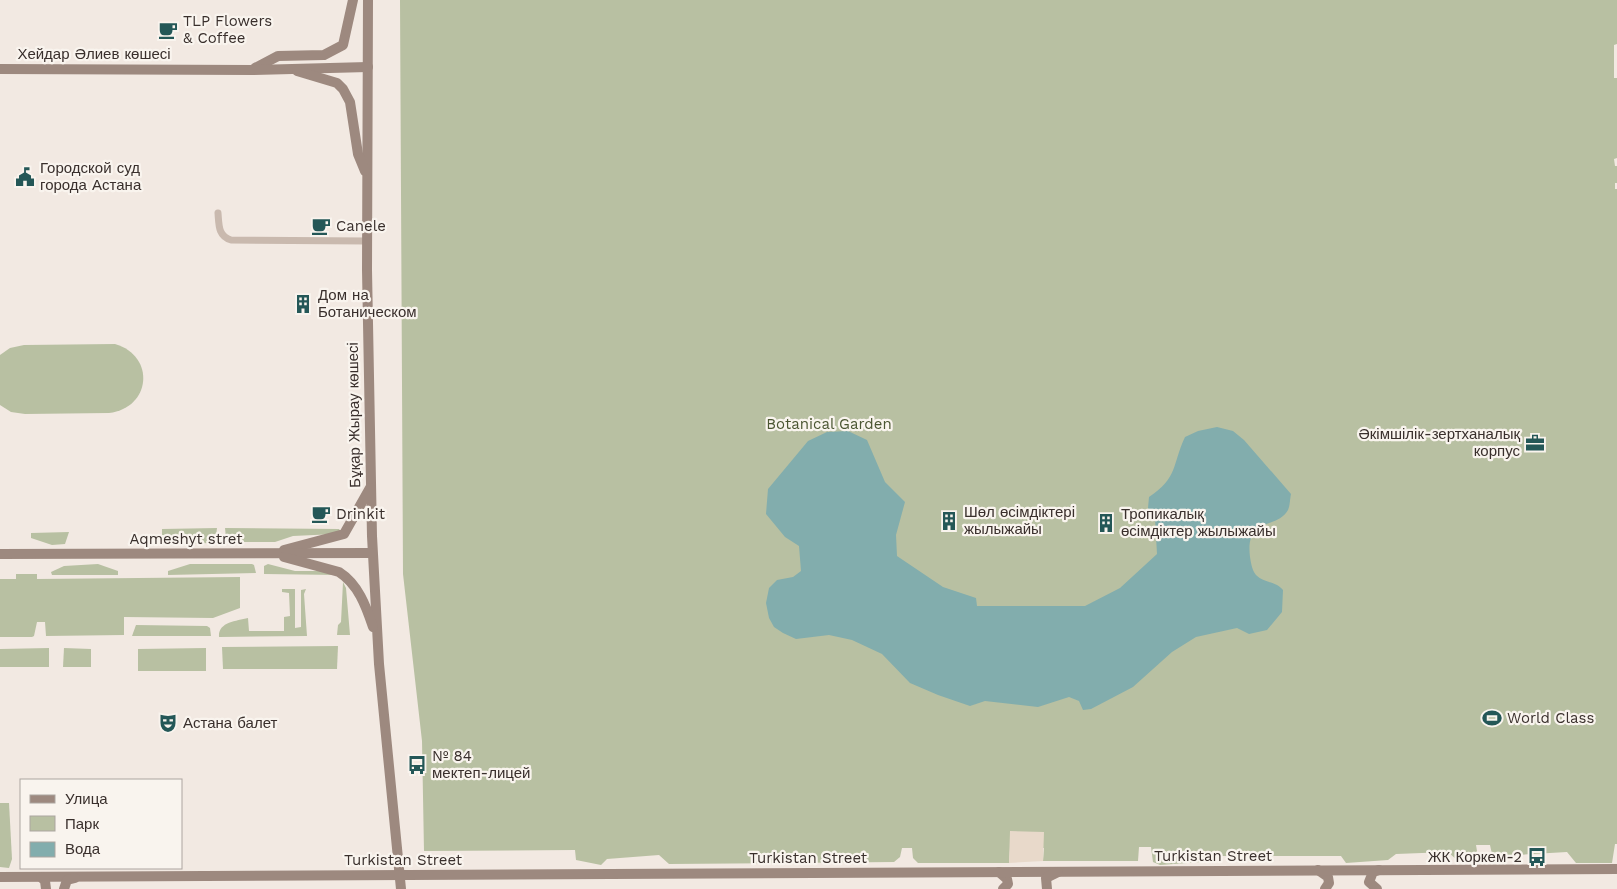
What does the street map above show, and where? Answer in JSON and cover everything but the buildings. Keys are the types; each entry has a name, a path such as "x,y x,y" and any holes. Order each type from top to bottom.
{"street":[{"path":"252,70 278,56 324,55 343,45 353,0"},
{"name":"Бұқар Жырау көшесі","path":"368,0 367,241 372,554 377,638 401,889"},
{"name":"Хейдар Әлиев көшесі","path":"0,69 252,70 368,67"},
{"path":"292,68 337,83 343,89 350,102 358,154 367,176"},
{"path":"218,213 220,232 225,239 367,241"},
{"path":"274,553 344,534 370,488"},
{"path":"274,553 345,576 365,603 377,638"},
{"name":"Aqmeshyt stret","path":"0,554 372,554"},
{"name":"Turkistan Street","path":"0,877 1617,869"},
{"path":"1318,870 1328,877 1329,883 1325,889"},
{"path":"1377,889 1369,882 1369,878 1373,872 1380,870"},
{"path":"998,872 1008,878 1008,884 1003,889"},
{"path":"1047,889 1046,878 1051,874 1061,872"},
{"path":"41,877 45,882 46,889"},
{"path":"64,889 67,880 79,877"}],"green space":[{"name":"Botanical Garden","path":"400,0 1617,0 1617,44 1614,45 1614,78 1617,78 1617,158 1614,159 1615,166 1617,166 1615,189 1617,189 1617,844 1615,844 1612,863 1576,863 1567,852 1516,855 1504,859 1493,859 1490,845 1476,845 1477,851 1472,858 1457,860 1448,852 1396,854 1388,860 1346,863 1341,856 1209,856 1201,862 1160,865 1153,862 1151,847 1139,847 1138,861 1043,861 1044,848 1010,848 1009,863 918,863 913,858 912,848 902,848 900,857 894,862 669,864 659,855 607,859 601,865 576,860 575,850 424,851 422,741 403,574"},
{"path":"115,344 128,350 137,359 142,370 143,381 140,392 133,402 123,409 109,413 25,414 11,412 0,405 0,355 10,348 24,345"},
{"path":"217,528 216,536 211,543 181,544 171,536 162,535 162,529"},
{"path":"225,528 339,529 341,532 336,534 293,536 275,542 230,542 226,538"},
{"path":"69,532 65,544 52,545 31,538 31,533"},
{"path":"98,564 118,571 118,575 52,575 51,572 64,566"},
{"path":"190,564 252,564 256,573 168,575 168,571"},
{"path":"268,564 295,571 324,571 338,575 264,574 264,566"},
{"path":"16,574 37,574 37,579 240,577 240,608 213,618 124,617 124,635 46,636 45,622 37,622 34,636 32,637 0,637 0,579 16,579"},
{"path":"343,582 346,588 350,635 337,635 338,625 341,622"},
{"path":"282,589 295,589 295,628 301,627 301,590 306,589 304,594 307,636 219,637 221,628 225,625 248,618 249,631 284,631 284,617 290,616 289,593 282,592"},
{"path":"136,625 207,626 210,628 211,636 132,636"},
{"path":"338,646 337,669 223,669 222,647"},
{"path":"49,648 49,667 0,667 0,649"},
{"path":"64,648 91,649 91,667 63,667"},
{"path":"206,648 206,671 138,671 138,649"},
{"path":"0,803 9,803 12,859 9,868 0,867"}],"shaded area":[{"path":"1010,831 1044,832 1043,861 1009,863"}],"water":[{"path":"1217,427 1233,431 1244,440 1291,494 1288,510 1277,520 1257,529 1252,535 1250,544 1250,557 1256,575 1283,590 1282,612 1267,630 1249,634 1237,628 1196,637 1172,652 1133,687 1091,709 1083,710 1079,701 1069,697 1038,707 985,701 970,706 910,683 882,654 852,640 829,635 796,639 774,627 769,618 766,603 769,588 777,580 793,577 801,571 799,546 785,537 766,514 768,489 808,441 827,432 848,431 867,440 885,482 905,502 896,535 897,556 943,587 976,598 977,606 1085,606 1120,588 1157,554 1155,518 1148,508 1149,497 1165,484 1170,477 1185,437 1198,431"}],"place":[{"name":"TLP Flowers & Coffee","path":"168,30"},
{"name":"Городской суд города Астана","path":"25,177"},
{"name":"Canele","path":"321,226"},
{"name":"Дом на Ботаническом","path":"303,304"},
{"name":"Әкімшілік-зертханалық корпус","path":"1535,443"},
{"name":"Drinkit","path":"321,514"},
{"name":"Шөл өсімдіктері жылыжайы","path":"949,521"},
{"name":"Тропикалық өсімдіктер жылыжайы","path":"1106,523"},
{"name":"World Class","path":"1492,718"},
{"name":"Астана балет","path":"168,723"},
{"name":"№ 84 мектеп-лицей","path":"417,765"},
{"name":"ЖК Коркем-2","path":"1537,857"}]}
